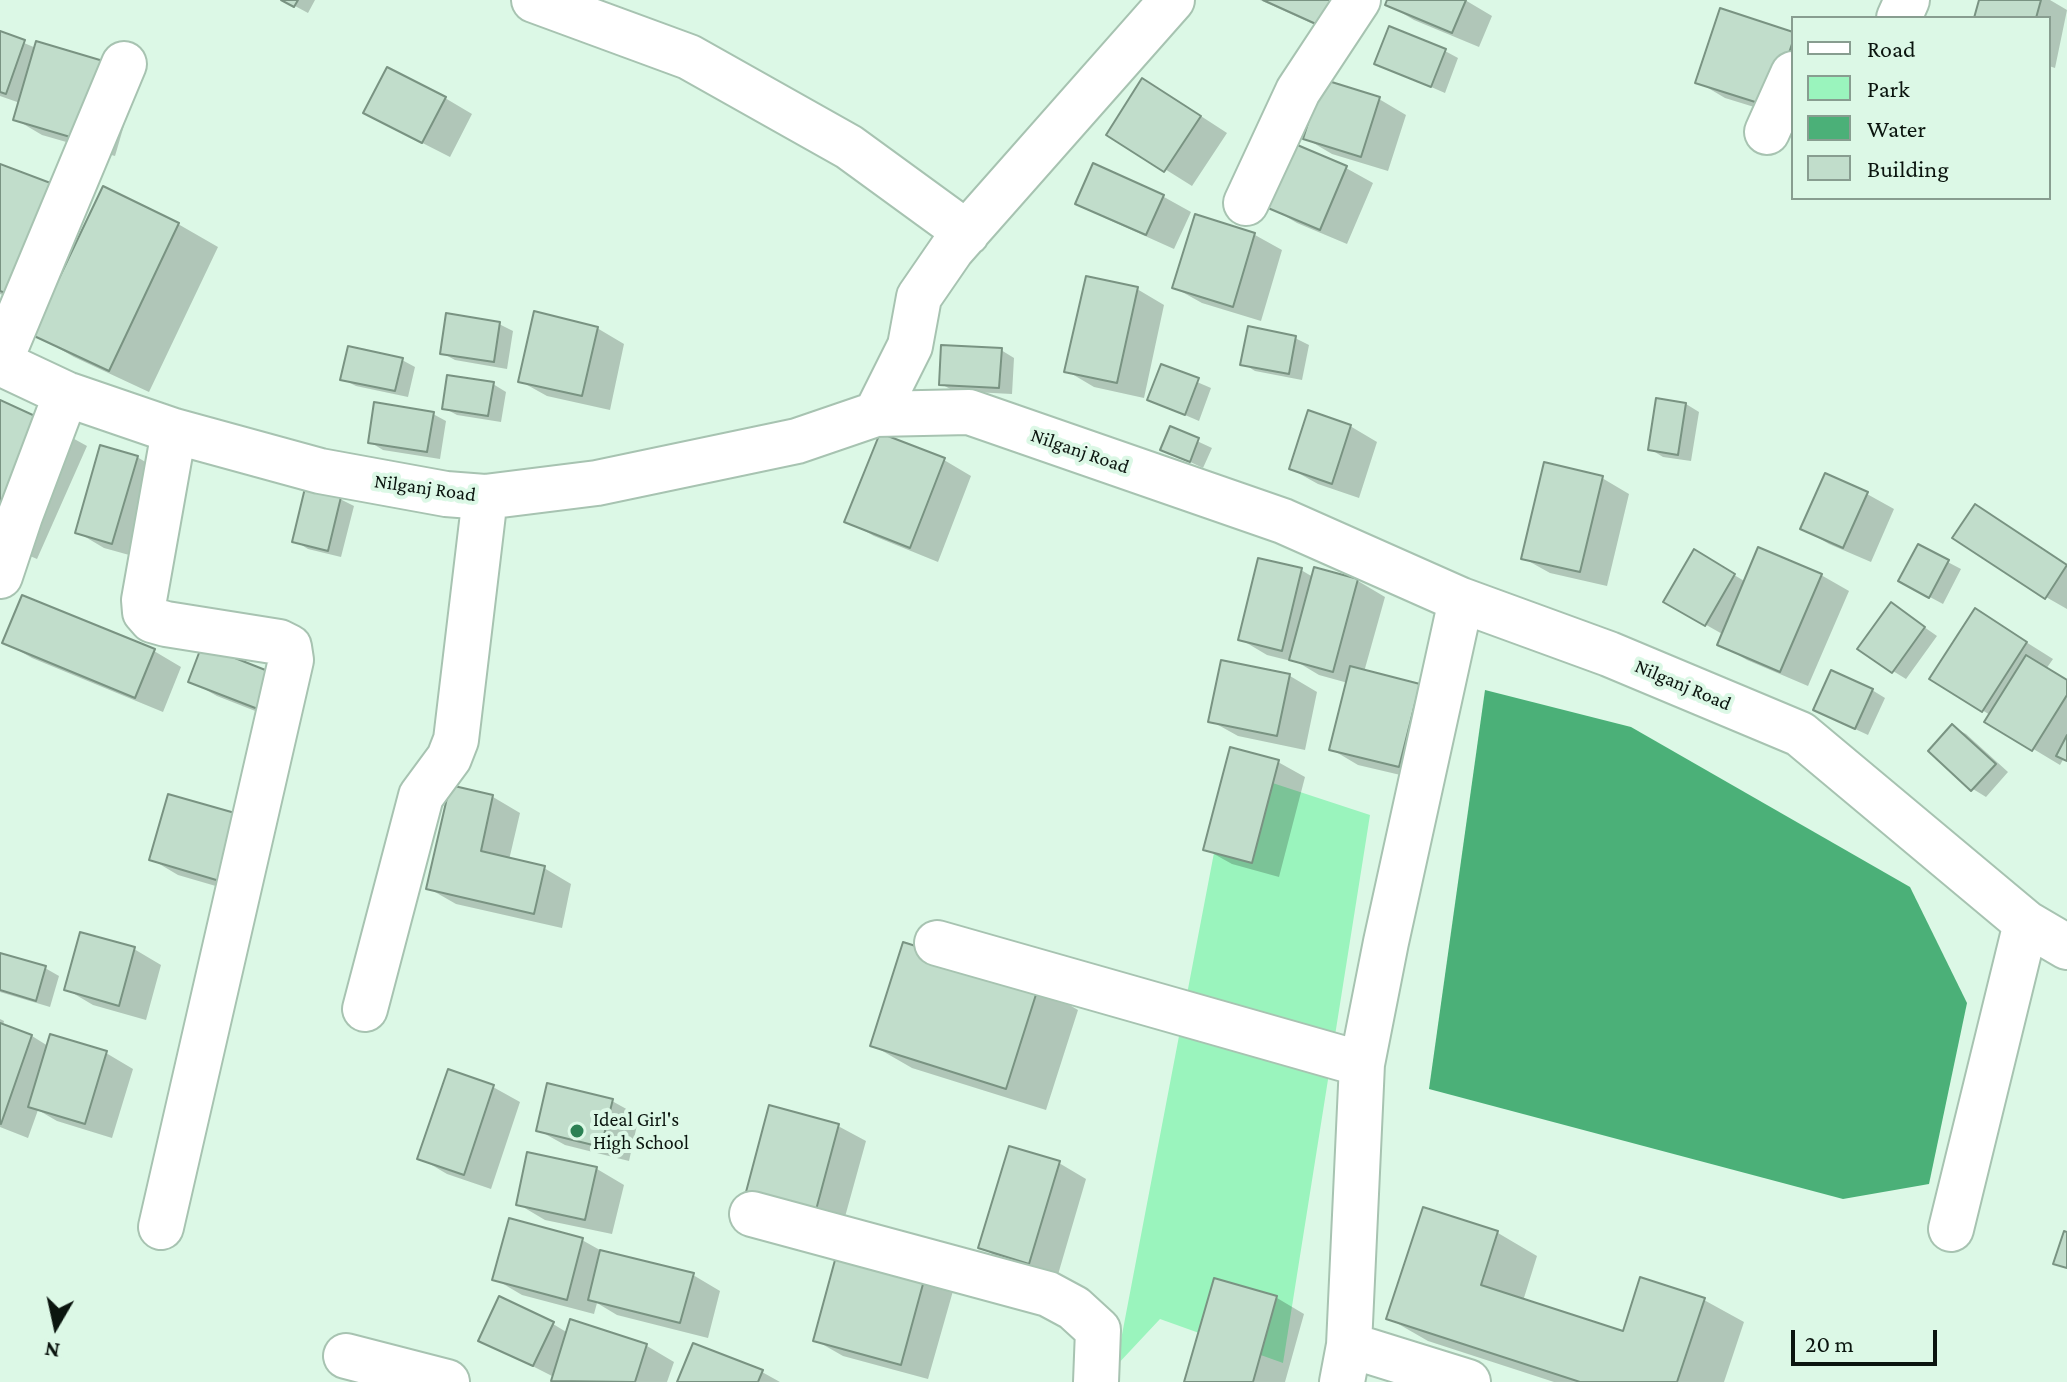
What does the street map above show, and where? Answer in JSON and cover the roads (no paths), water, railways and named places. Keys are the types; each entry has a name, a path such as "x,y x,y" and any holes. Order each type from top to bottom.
{"street":[{"path":"1246,203 1298,91 1358,0"},
{"path":"540,1 689,57 849,147 967,233"},
{"path":"876,414 910,346 919,297 967,233 1169,1"},
{"path":"0,362 124,64"},
{"path":"1767,132 1791,78"},
{"name":"Nilganj Road","path":"0,362 66,394 174,431 320,471 446,494 485,497 612,480 797,441 876,414 969,412 1283,521 1461,600 1609,654 1800,734 2026,923 2067,947"},
{"path":"0,576 66,394"},
{"path":"161,1227 291,660 289,647 279,642 166,624 152,620 145,612 144,600 174,431"},
{"path":"365,1009 421,796 449,758 456,740 485,497"},
{"path":"1461,600 1362,1064 1346,1364 1468,1382"},
{"path":"1951,1229 2026,923"},
{"path":"937,943 1362,1064"},
{"path":"752,1214 1048,1294 1074,1308 1098,1330 1096,1382"},
{"path":"346,1356 447,1382"}],"water":[{"path":"1485,690 1631,727 1910,887 1967,1003 1929,1184 1843,1199 1429,1089"}],"place":[{"name":"Ideal Girl's High School","path":"577,1131"}]}
